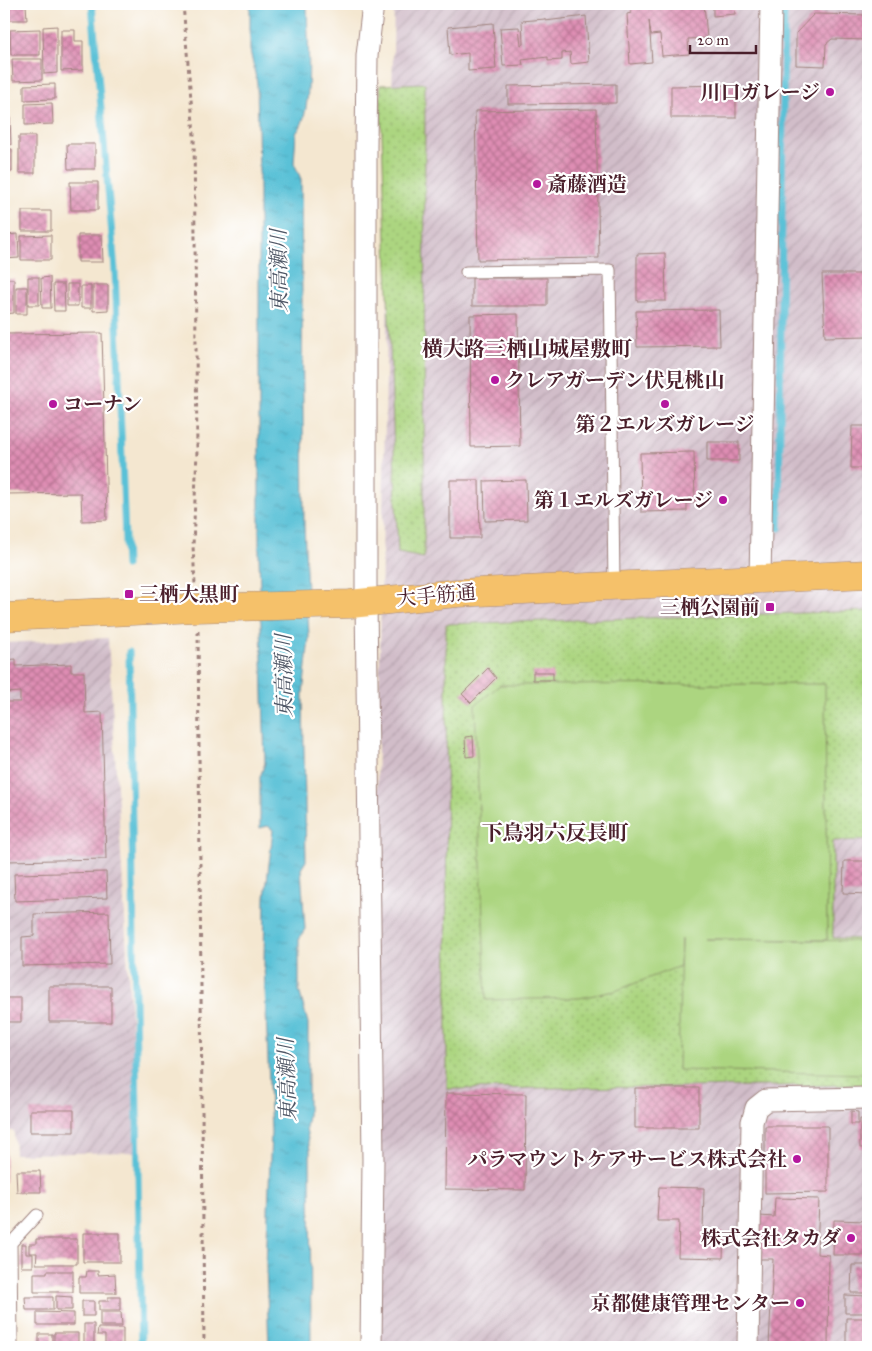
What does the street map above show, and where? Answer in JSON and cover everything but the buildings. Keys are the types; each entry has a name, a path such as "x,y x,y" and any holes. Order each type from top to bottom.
{"main road":[{"name":"大手筋通","path":"4,617 358,603 458,592 868,574"}],"street":[{"path":"372,1347 373,1159 358,603 367,56 373,4"},
{"path":"760,579 771,4"},
{"path":"748,1347 752,1122 756,1108 766,1100 868,1098"}],"lane":[{"path":"466,272 610,270 614,584"},
{"path":"12,1347 11,1243 37,1215"}],"path":[{"path":"183,4 194,135 196,452 193,546 204,608 198,665 204,1347"}],"shaded area":[{"path":"394,4 868,4 868,1347 365,1347"},
{"path":"108,638 139,1152 15,1154 14,1131 4,1131 4,643"}],"green space":[{"path":"425,83 424,558 398,553 380,85"},
{"path":"868,611 868,840 833,841 833,938 868,939 868,1085 447,1089 446,624"},
{"path":"825,684 827,940 704,939 868,941 868,1074 678,1070 681,939 680,966 615,991 579,998 486,1000 475,705 500,685"}],"water":[{"name":"東高瀬川","path":"250,4 307,4 308,92 302,123 296,133 294,163 301,179 304,524 309,638 303,694 306,861 301,869 305,929 299,939 299,990 308,1023 308,1116 306,1128 310,1150 311,1347 269,1347 266,1266 271,1132 264,965 265,898 273,830 268,826 260,828 260,777 265,763 259,556 259,171 257,83 250,50"}],"waterway":[{"path":"92,4 115,270 126,566"},
{"path":"779,528 784,4"},
{"path":"129,652 141,1347"}],"place":[{"name":"川口ガレージ","path":"830,92"},
{"name":"斎藤酒造","path":"537,184"},
{"name":"クレアガーデン伏見桃山","path":"495,380"},
{"name":"コーナン","path":"53,404"},
{"name":"第２エルズガレージ","path":"665,404"},
{"name":"第１エルズガレージ","path":"723,500"},
{"name":"三栖大黒町","path":"129,594"},
{"name":"三栖公園前","path":"770,607"},
{"name":"パラマウントケアサービス株式会社","path":"797,1159"},
{"name":"株式会社タカダ","path":"851,1238"},
{"name":"京都健康管理センター","path":"800,1303"}],"district":[{"name":"横大路三栖山城屋敷町","path":"527,349"},
{"name":"下鳥羽六反長町","path":"555,833"}]}
